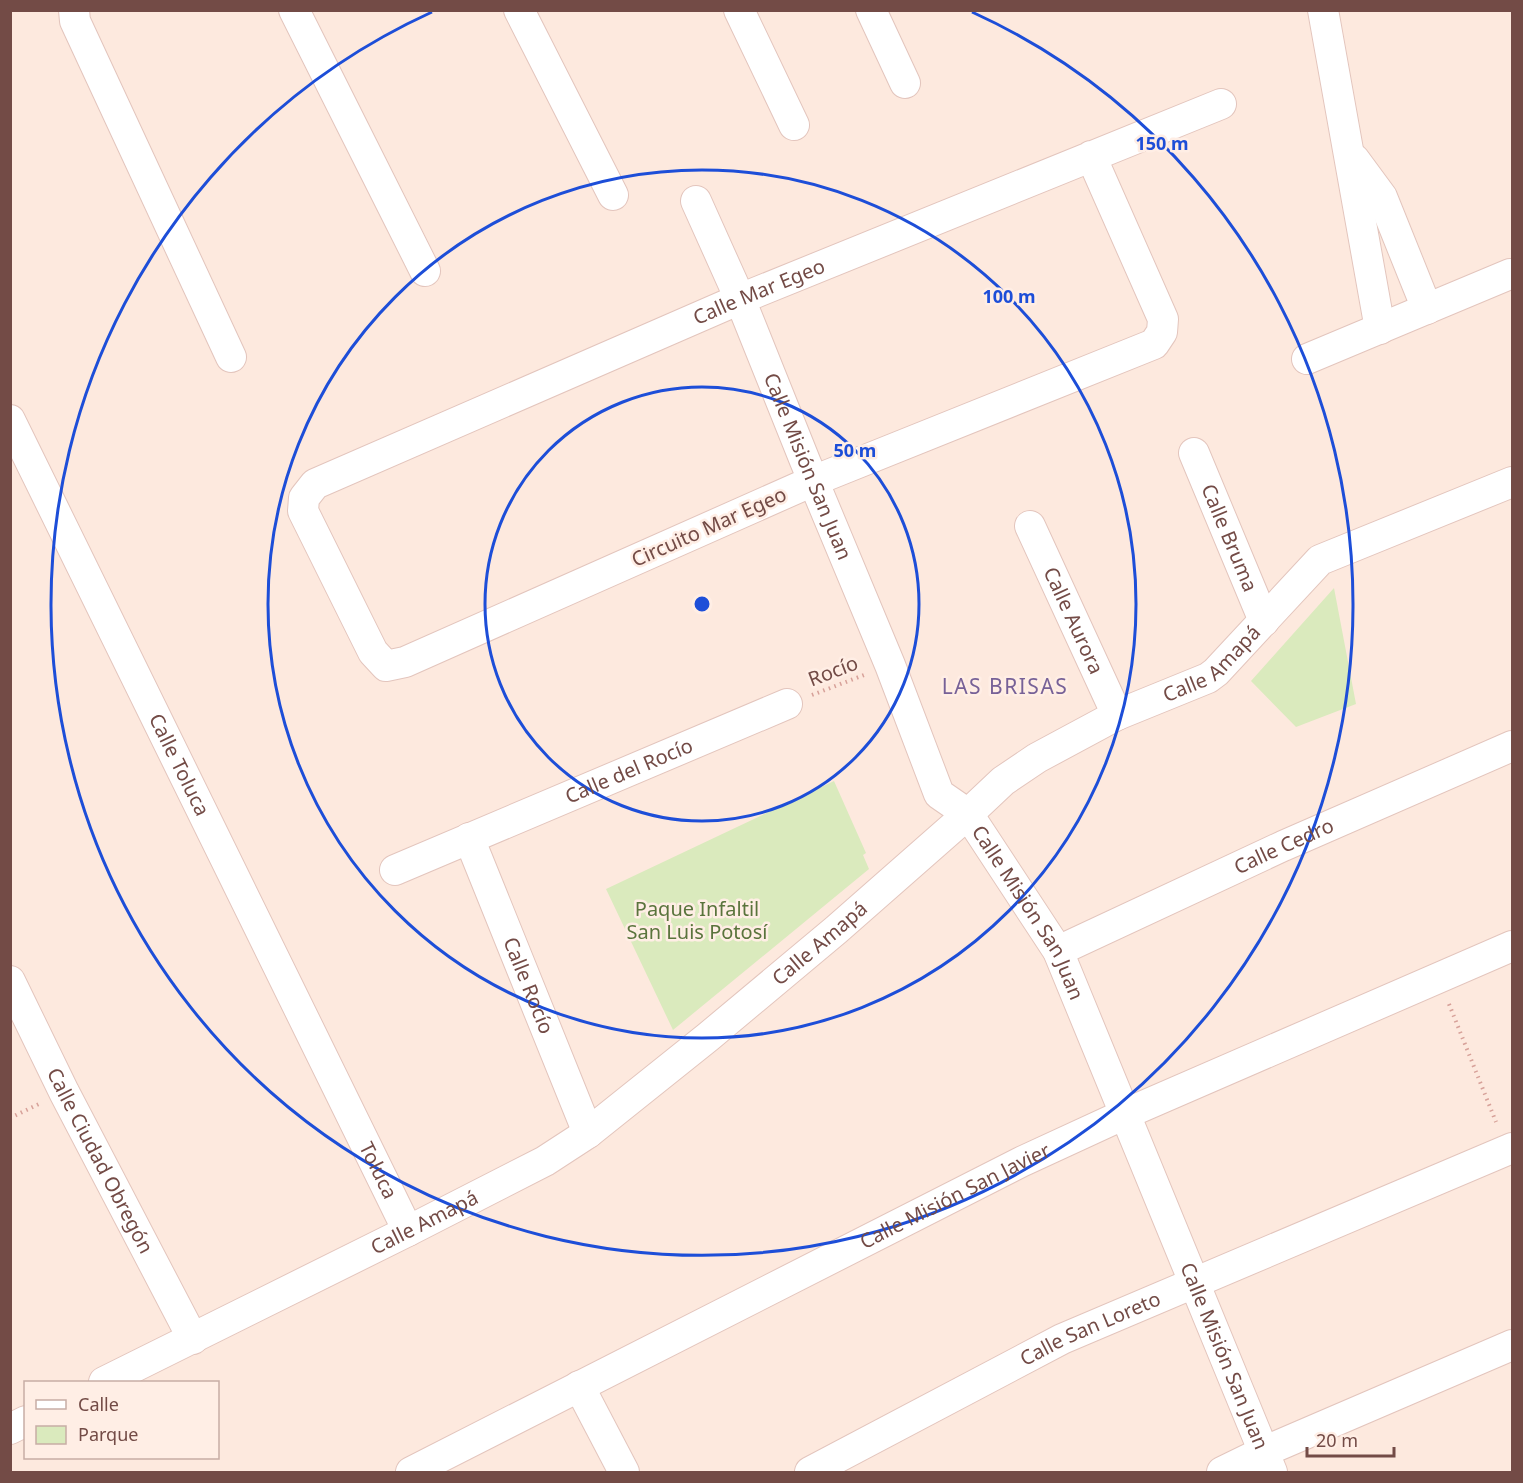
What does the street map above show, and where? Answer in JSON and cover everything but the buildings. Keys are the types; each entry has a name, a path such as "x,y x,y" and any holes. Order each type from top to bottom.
{"street":[{"path":"74,10 75,21 231,357"},
{"path":"294,10 425,271"},
{"path":"519,10 613,195"},
{"path":"739,10 794,125"},
{"path":"872,10 905,83"},
{"path":"1323,10 1380,329"},
{"name":"Calle Mar Egeo","path":"304,498 315,484 740,299 1221,104"},
{"path":"1349,153 1382,197 1427,309"},
{"name":"Circuito Mar Egeo","path":"304,498 303,511 373,652 386,666 405,662 813,481 1154,344 1162,332 1163,319 1091,156"},
{"name":"Calle Misión San Juan","path":"696,201 740,299 890,665 939,794 968,814 1058,951 1268,1462"},
{"path":"1307,359 1510,274"},
{"name":"Calle Toluca","path":"10,420 349,1109"},
{"name":"Calle Bruma","path":"1194,453 1264,621"},
{"name":"Calle Amapá","path":"108,1381 544,1161 588,1133 836,930 968,814 1002,781 1037,758 1117,715 1208,678 1320,560 1512,482"},
{"name":"Calle Aurora","path":"1030,526 1117,715"},
{"name":"Calle del Rocío","path":"394,870 787,704"},
{"name":"Calle Cedro","path":"1058,951 1283,846 1512,746"},
{"name":"Calle Rocío","path":"470,838 588,1133"},
{"name":"Calle Misión San Javier","path":"411,1473 1021,1162 1125,1114 1512,946"},
{"name":"Calle Ciudad Obregón","path":"10,981 64,1092 193,1339"},
{"name":"Toluca","path":"349,1109 408,1231"},
{"name":"Calle San Loreto","path":"810,1473 1062,1339 1510,1149"},
{"path":"1222,1473 1268,1462 1512,1345"},
{"path":"579,1386 624,1473"},
{"path":"10,1429 24,1422"}],"path":[{"name":"Rocío","path":"787,704 890,665"},
{"path":"1438,978 1510,1149"}],"green space":[{"path":"1334,588 1356,704 1296,727 1251,681"},
{"name":"Paque Infaltil San Luis Potosí","path":"834,781 866,853 863,855 869,869 673,1030 606,889"}],"district":[{"name":"LAS BRISAS","path":"1005,687"}]}
